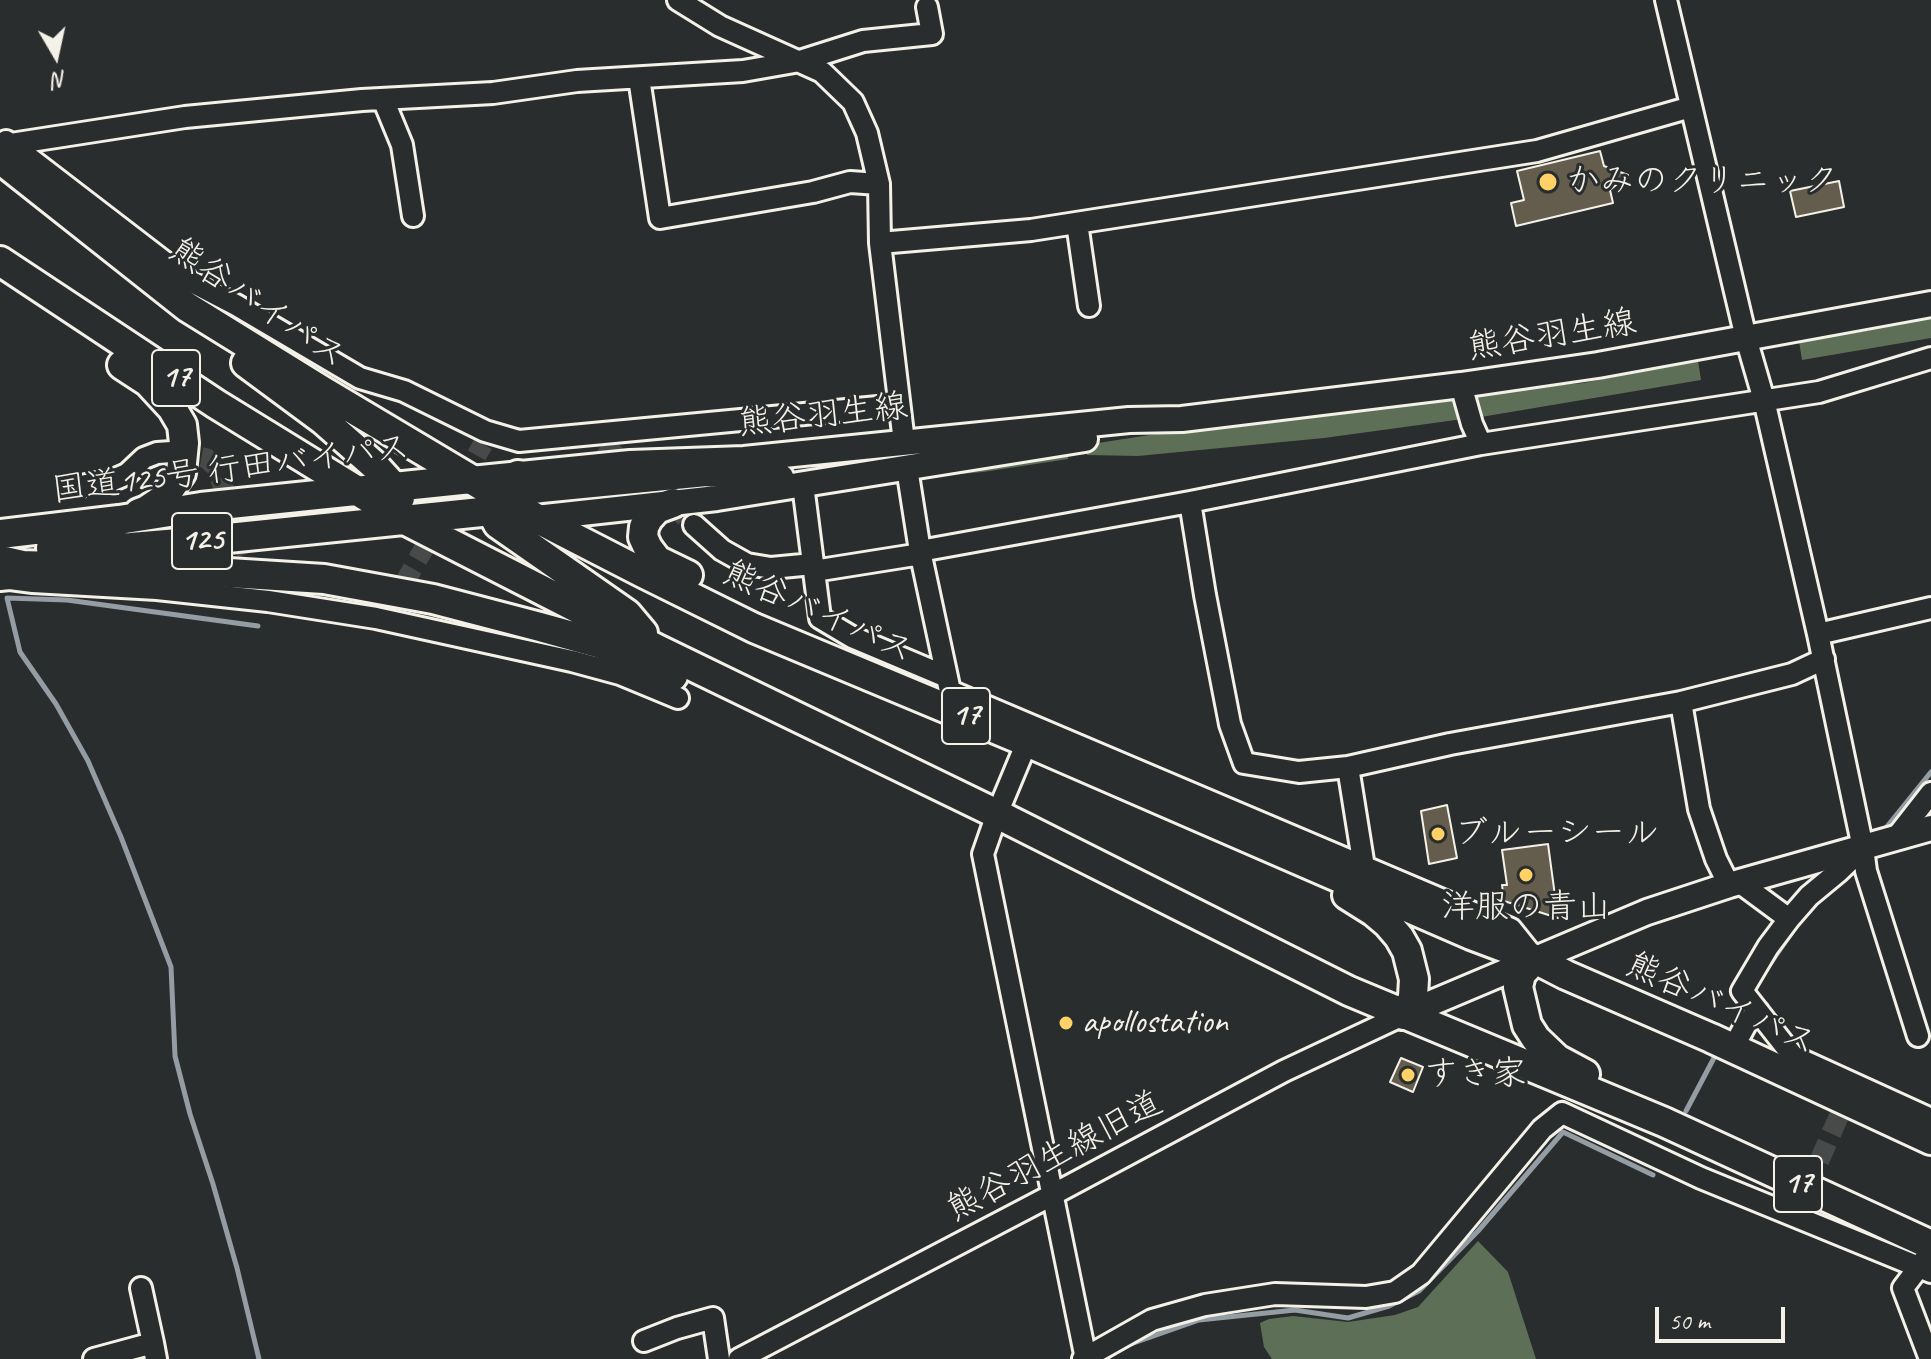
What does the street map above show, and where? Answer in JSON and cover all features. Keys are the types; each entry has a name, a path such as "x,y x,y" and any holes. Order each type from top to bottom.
{"highway":[{"name":"熊谷バイパス","path":"4,146 187,307 471,479 495,504"},
{"name":"17","path":"0,261 216,404 403,519 657,649 997,814 1349,991 1664,1122 1928,1259"},
{"path":"56,300 106,354 148,382 172,408 182,425 181,473 162,500 147,510 119,520"},
{"path":"187,307 230,351 323,420 374,465 400,497 403,519"},
{"path":"518,475 495,504 498,524 627,614 657,649"},
{"name":"国道125号 行田バイパス","path":"0,534 201,507 471,479"},
{"path":"673,503 657,509 648,519 643,537 648,548 657,560 720,592 754,628"},
{"name":"国道125号 行田バイパス","path":"0,550 179,543 403,519 495,504 536,518"},
{"name":"熊谷バイパス","path":"536,518 754,628 1027,742 1471,935 1535,959 1931,1140"},
{"path":"0,560 22,565 324,579 433,599 601,644 667,675 717,678"},
{"path":"1271,848 1374,912 1399,937 1412,965 1414,979 1413,997 1403,1015"},
{"path":"1535,959 1521,974 1518,987 1527,1025 1536,1039 1557,1059 1664,1122"}],"main road":[{"name":"熊谷羽生線","path":"471,479 630,463 744,459 1129,420 1182,419 1598,365 1931,304"},
{"name":"熊谷羽生線","path":"536,518 803,485 1130,432 1182,419"},
{"path":"495,504 706,474 839,479"},
{"path":"1403,1015 1647,912 1734,883 1865,860 1895,839 1931,828"}],"street":[{"path":"678,0 720,26 822,72 853,102 867,133 879,184 880,243 904,442"},
{"path":"1666,0 1824,659 1865,860 1918,1036"},
{"path":"4,146 185,117 383,99 493,93 577,81 743,71 800,61 863,41 932,34 927,7"},
{"path":"639,78 660,218 813,192 850,182 879,184"},
{"path":"383,99 402,145 413,216"},
{"path":"880,243 1031,230 1537,151 1691,107"},
{"path":"4,146 188,280 236,305 384,394 483,444 518,452 746,429 793,414 899,405"},
{"path":"1077,223 1089,306"},
{"path":"694,525 722,550 747,564 771,568 813,568 921,552 1481,444 1819,392 1931,358"},
{"path":"1461,385 1481,444"},
{"path":"75,487 113,480 127,474 144,458 172,452"},
{"path":"907,468 950,691 1511,929 1535,959"},
{"path":"803,485 820,618 852,637 947,677"},
{"path":"1190,502 1230,724 1244,763 1299,772 1348,767 1450,744 1681,702 1792,674 1824,659"},
{"path":"0,580 157,589 268,601 376,618 510,646 620,674 678,698"},
{"path":"1818,634 1931,608"},
{"path":"1681,702 1699,809 1716,859 1734,883 1789,919"},
{"path":"1027,742 983,854 1085,1358 1152,1320 1205,1305 1275,1294 1366,1297 1395,1292 1421,1274 1542,1129 1562,1113 1701,1178 1928,1259 1903,1288 1930,1359"},
{"path":"1348,767 1364,867"},
{"path":"1895,839 1931,793"},
{"path":"1865,860 1838,872 1809,896 1768,947 1742,991 1793,1056 1931,1119"},
{"path":"1733,1048 1746,1024 1758,1011"},
{"name":"熊谷羽生線旧道","path":"739,1359 1284,1071 1403,1015"},
{"path":"94,1359 154,1351 141,1288"},
{"path":"644,1341 713,1318 719,1359"}],"green space":[{"path":"1929,315 1931,338 1802,360 1799,341 1866,331"},
{"path":"1698,361 1701,380 1475,418 1473,393 1583,383"},
{"path":"1456,396 1463,419 1324,438 1138,456 1087,455 1085,445 1182,430"},
{"path":"1068,447 1068,459 983,472 915,478"},
{"path":"1478,1241 1508,1272 1536,1359 1272,1359 1264,1347 1260,1323 1269,1319 1293,1316 1348,1322 1395,1315 1418,1307"}],"building":[{"path":"1600,151 1604,166 1628,175 1610,190 1613,203 1516,226 1511,203 1524,200 1517,171"},
{"path":"1839,181 1844,207 1796,217 1790,191"},
{"name":"ブルーシール","path":"1447,805 1457,858 1429,864 1421,811"},
{"path":"1548,844 1558,918 1504,901 1502,885 1507,885 1502,850"},
{"path":"1401,1058 1423,1067 1413,1092 1390,1082"}],"waterway":[{"path":"258,626 67,600 7,598 20,652 56,704 88,761 171,967 175,1056 237,1268 259,1359"},
{"path":"1881,834 1931,772"},
{"path":"1761,977 1801,919"},
{"path":"1686,1111 1715,1056"},
{"path":"1125,1346 1199,1320 1295,1310 1348,1318 1389,1306 1419,1291 1478,1231 1563,1132 1653,1175"},
{"path":"1105,1359 1116,1351"}],"tunnel":[{"path":"388,612 483,444"},
{"path":"603,444 694,525"},
{"path":"172,452 206,458 216,467 258,583"},
{"path":"1795,1216 1850,1091"}],"place":[{"name":"かみのクリニック","path":"1548,182"},
{"name":"ブルーシール","path":"1438,834"},
{"name":"洋服の青山","path":"1526,875"},
{"name":"apollostation","path":"1066,1023"},
{"name":"すき家","path":"1408,1075"}]}
